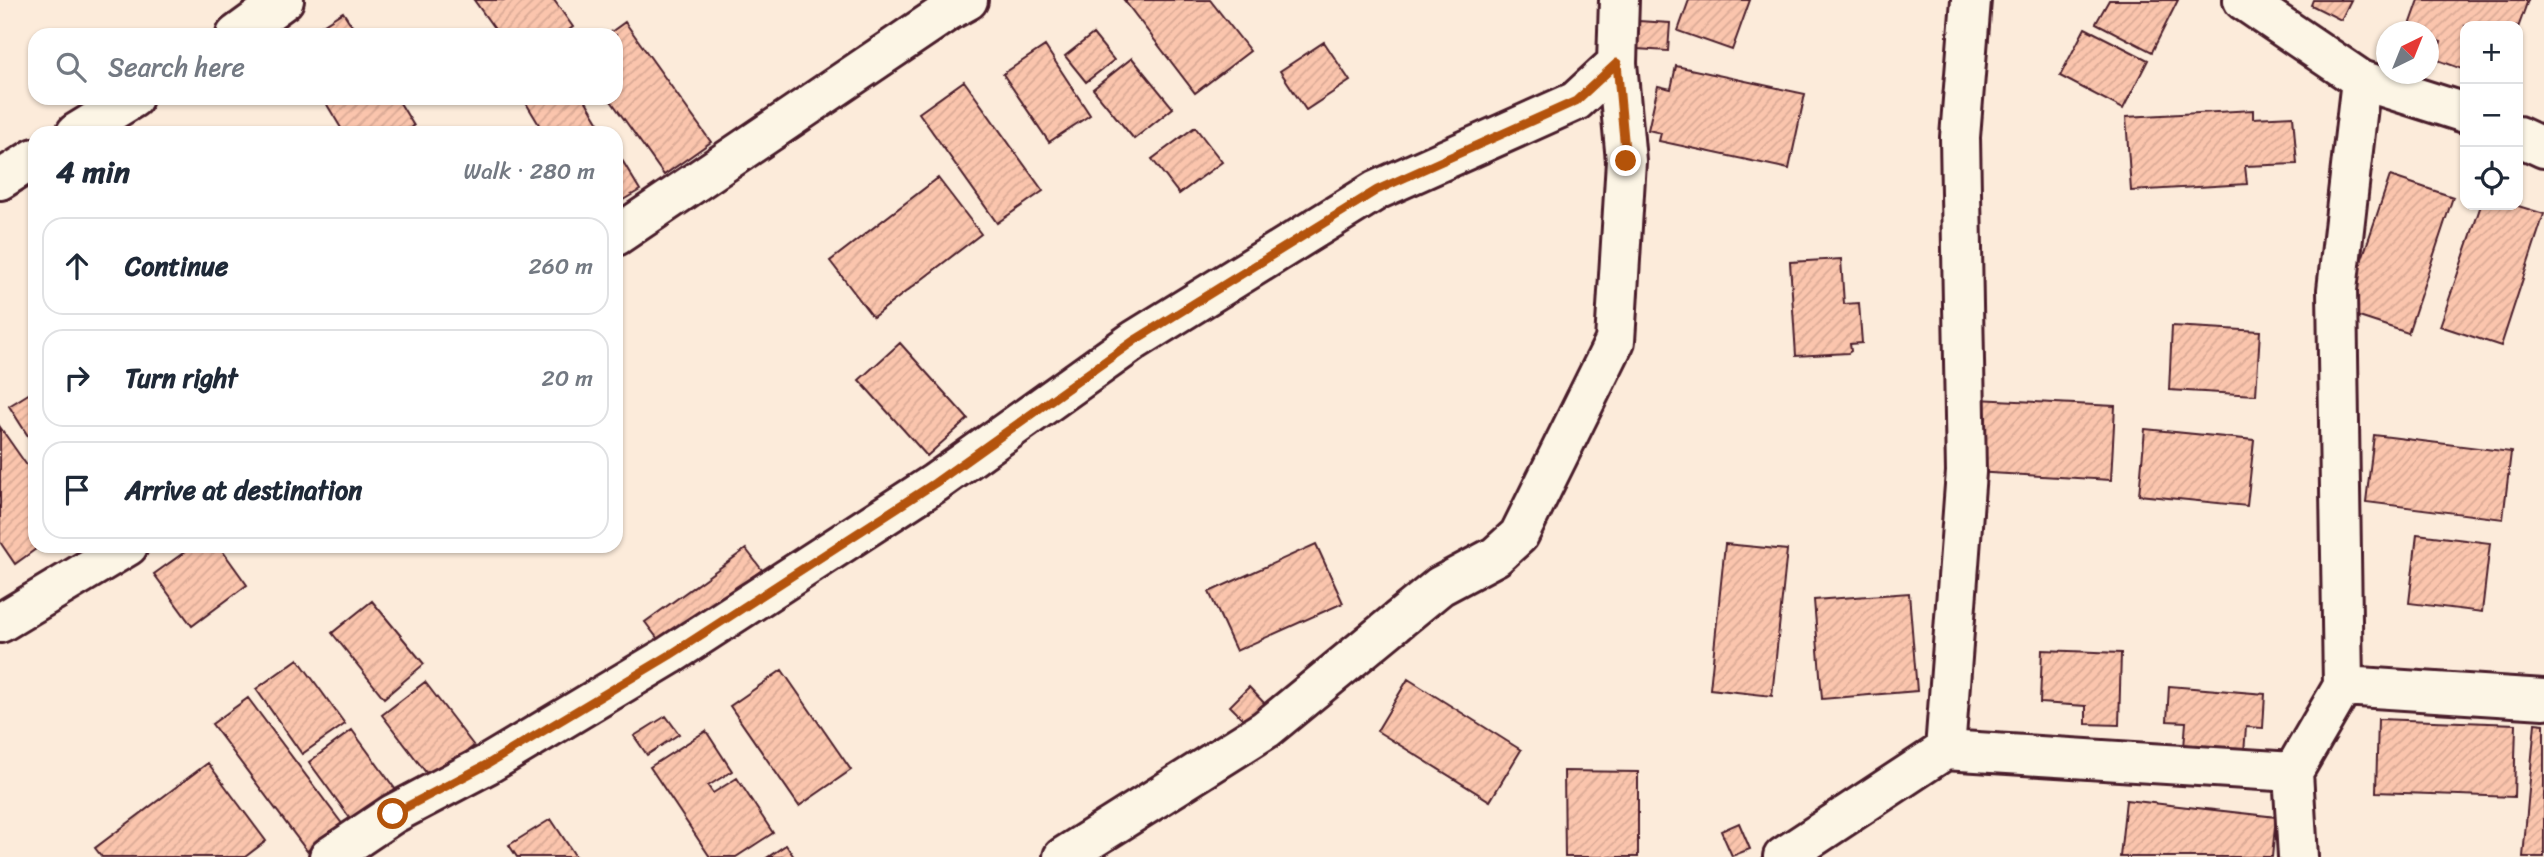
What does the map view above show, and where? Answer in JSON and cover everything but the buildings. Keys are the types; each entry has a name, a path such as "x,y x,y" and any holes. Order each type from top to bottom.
{"street":[{"path":"246,28 284,0"},
{"path":"623,231 968,0"},
{"path":"1063,857 1266,729 1440,586 1496,556 1519,535 1615,341 1626,161 1617,63 1619,0"},
{"path":"1945,750 1966,472 1960,137 1971,0"},
{"path":"2243,0 2361,80 2460,111"},
{"path":"329,857 393,814 488,764 670,655 935,483 1135,340 1377,190 1576,101 1617,63"},
{"path":"2298,857 2293,772 2343,685 2337,290 2361,80"},
{"path":"87,126 122,105"},
{"path":"2523,138 2544,148"},
{"path":"0,180 28,162"},
{"path":"0,623 116,553"},
{"path":"2343,685 2544,699"},
{"path":"1783,857 1945,750 2293,772"}],"route":[{"path":"393,814 488,764 670,655 935,483 1135,340 1377,190 1576,101 1617,63 1626,161"}]}
